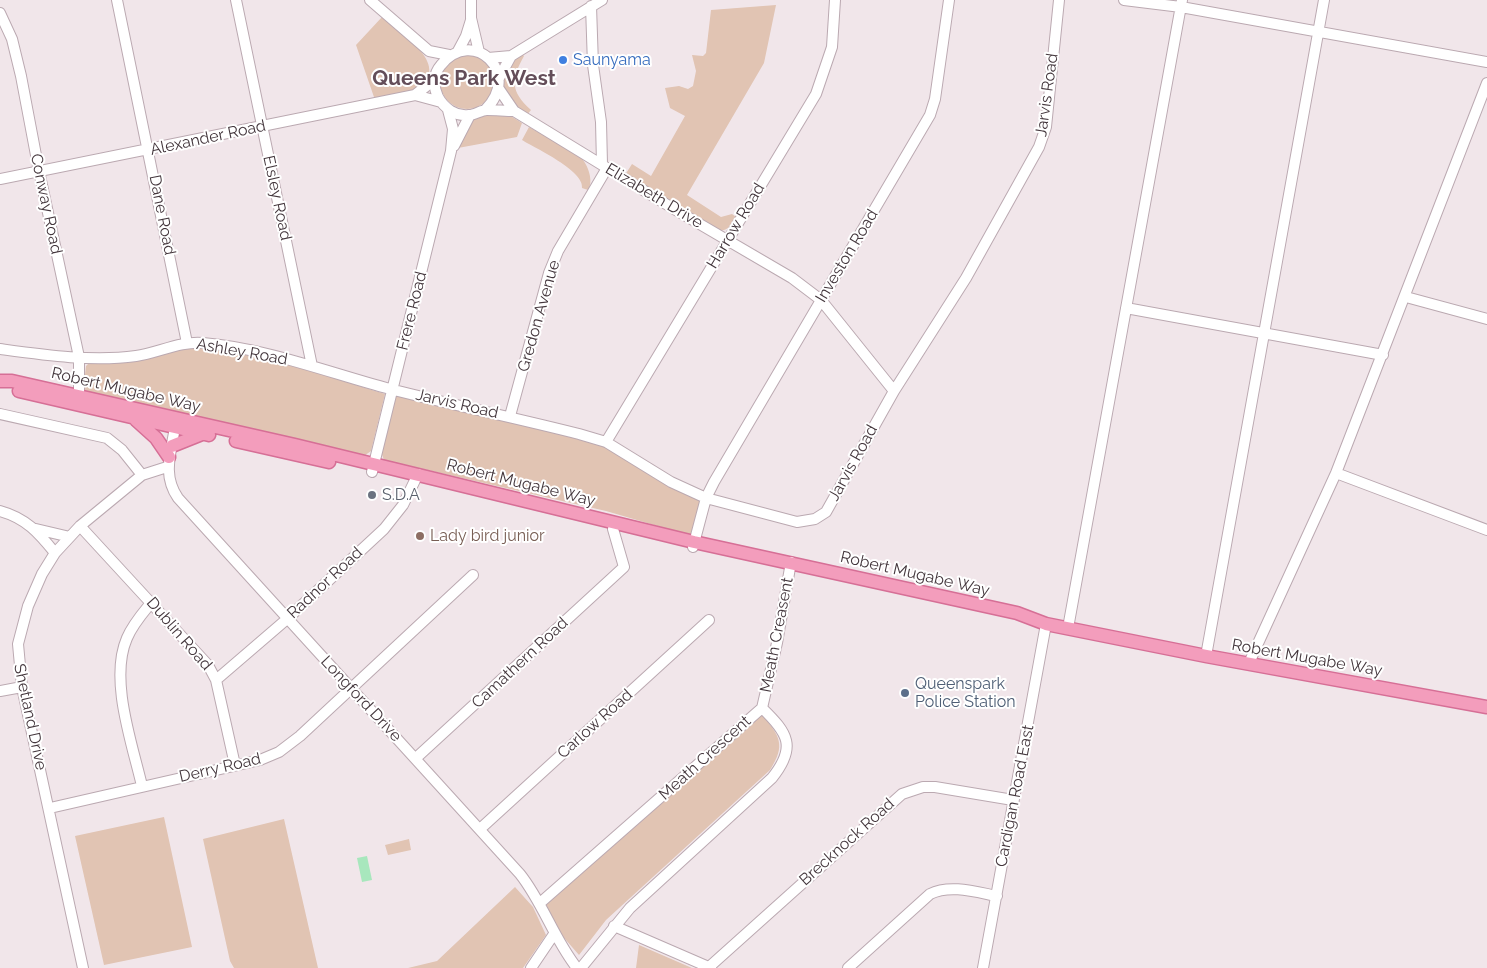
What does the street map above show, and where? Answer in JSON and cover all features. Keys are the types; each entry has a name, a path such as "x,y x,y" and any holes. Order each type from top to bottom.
{"main road":[{"name":"Robert Mugabe Way","path":"0,382 12,381 79,396 155,414 205,430 790,566 983,614 1016,620 1033,620 1206,656 1487,707"},
{"name":"Robert Mugabe Way","path":"0,382 11,389 134,418 175,427 205,430"},
{"path":"134,418 156,438 169,457 205,430"},
{"name":"Robert Mugabe Way","path":"417,478 613,529 693,544"}],"street":[{"name":"Dane Road","path":"117,0 187,343"},
{"name":"Elsley Road","path":"236,0 312,366"},
{"path":"370,0 429,51 436,75 436,92 445,106 458,114 470,116 485,110 494,101 499,89 499,78 498,71 488,58 479,52 468,50 453,53 429,51"},
{"path":"471,0 471,18 479,52"},
{"path":"488,58 511,56 602,0"},
{"name":"Harrow Road","path":"606,442 816,94 832,47 835,0"},
{"name":"Investon Road","path":"693,544 706,498 714,482 930,114 935,99 949,0"},
{"name":"Jarvis Road","path":"393,389 510,416 606,442 671,482 706,498 797,522 820,517 826,512 894,390 966,278 1039,147 1046,127 1059,0"},
{"path":"1124,0 1181,3 1318,31 1487,62"},
{"path":"1206,656 1324,0"},
{"path":"1068,628 1181,3"},
{"path":"591,6 593,65 601,122 604,166"},
{"name":"Conway Road","path":"0,14 12,39 17,57 39,171 79,357 79,396"},
{"path":"436,75 466,36 471,18"},
{"path":"499,78 511,56"},
{"name":"Alexander Road","path":"0,179 415,95 436,75"},
{"path":"1249,663 1336,473 1406,297 1487,84"},
{"name":"Elizabeth Drive","path":"499,89 514,111 792,278 821,300 894,390"},
{"name":"Alexander Road","path":"415,95 445,106"},
{"name":"Frere Road","path":"373,468 451,151 452,129 445,106"},
{"name":"Elizabeth Drive","path":"485,110 514,111"},
{"name":"Frere Road","path":"451,151 470,116"},
{"name":"Gredon Avenue","path":"510,416 549,273 558,251 604,166"},
{"path":"1406,297 1487,319"},
{"path":"1126,308 1383,355"},
{"name":"Ashley Road","path":"0,349 79,357 137,356 187,343 215,344 312,366 393,389"},
{"path":"0,414 107,438 122,450 142,475"},
{"path":"155,414 175,427"},
{"name":"Longford Drive","path":"175,427 169,457 168,479 178,498 416,758 525,881 540,903 554,934 577,968"},
{"name":"Shetland Drive","path":"83,968 50,808 22,687 18,644 28,606 42,574 55,553 80,526 142,475 169,457"},
{"path":"1336,473 1487,530"},
{"name":"Radnor Road","path":"216,680 287,619 384,529 400,511 417,478"},
{"path":"0,510 22,519 35,529 55,553"},
{"name":"Dublin Road","path":"80,526 202,657 216,680 235,765"},
{"path":"35,529 70,537"},
{"name":"Camathern Road","path":"416,758 624,567 613,529"},
{"name":"Meath Creasent","path":"762,708 790,566"},
{"name":"Derry Road","path":"50,808 260,760 279,752 352,690 473,575"},
{"path":"142,786 124,704 121,663 127,639 135,622 152,603"},
{"name":"Carlow Road","path":"480,829 709,620"},
{"name":"Cardigan Road East","path":"983,968 1046,624"},
{"path":"0,691 22,687"},
{"name":"Meath Crescent","path":"540,903 762,708 784,730 788,748 781,768 614,926 581,968"},
{"name":"Brecknock Road","path":"710,968 902,794 924,787 935,787 1014,800"},
{"path":"848,968 930,894 944,889 956,889 997,896"},
{"path":"614,926 710,968"},
{"path":"531,968 554,934"}],"shaded area":[{"path":"776,5 764,63 687,195 721,217 732,214 736,217 726,229 716,230 625,175 632,164 651,176 685,116 670,108 665,88 679,86 688,89 693,86 696,71 692,55 703,56 706,53 711,10"},
{"path":"382,17 412,41 421,51 428,62 429,72 425,82 413,91 400,96 375,100 356,45"},
{"path":"522,54 524,56 517,71 515,84 519,97 531,110 527,115 511,101 503,86 507,69"},
{"path":"462,55 472,55 482,59 490,67 494,82 490,97 482,105 472,109 462,109 452,105 444,97 440,87 440,77 444,67 452,59"},
{"path":"487,114 509,115 522,123 517,137 458,148 473,120"},
{"path":"529,127 564,146 581,158 586,164 589,173 590,187 588,190 582,188 581,181 568,167 522,140"},
{"path":"189,347 264,359 385,394 371,451 364,456 83,391 86,366 91,361 127,363"},
{"path":"395,395 605,445 701,501 692,536 606,511 384,460 381,452"},
{"path":"762,715 777,735 779,741 778,754 770,770 606,920 579,955 558,931 546,904"},
{"path":"164,817 192,947 104,965 75,836"},
{"path":"284,819 318,968 234,968 230,961 203,839"},
{"path":"409,839 411,850 388,855 385,845"},
{"path":"367,856 372,880 362,882 357,858"},
{"path":"515,887 533,907 546,935 523,968 408,968 437,961"},
{"path":"639,945 692,968 636,968"}],"place":[{"name":"Saunyama","path":"563,60"},
{"name":"S.D.A","path":"372,495"},
{"name":"Lady bird junior","path":"420,536"},
{"name":"Queenspark Police Station","path":"905,693"}],"district":[{"name":"Queens Park West","path":"464,79"}]}
